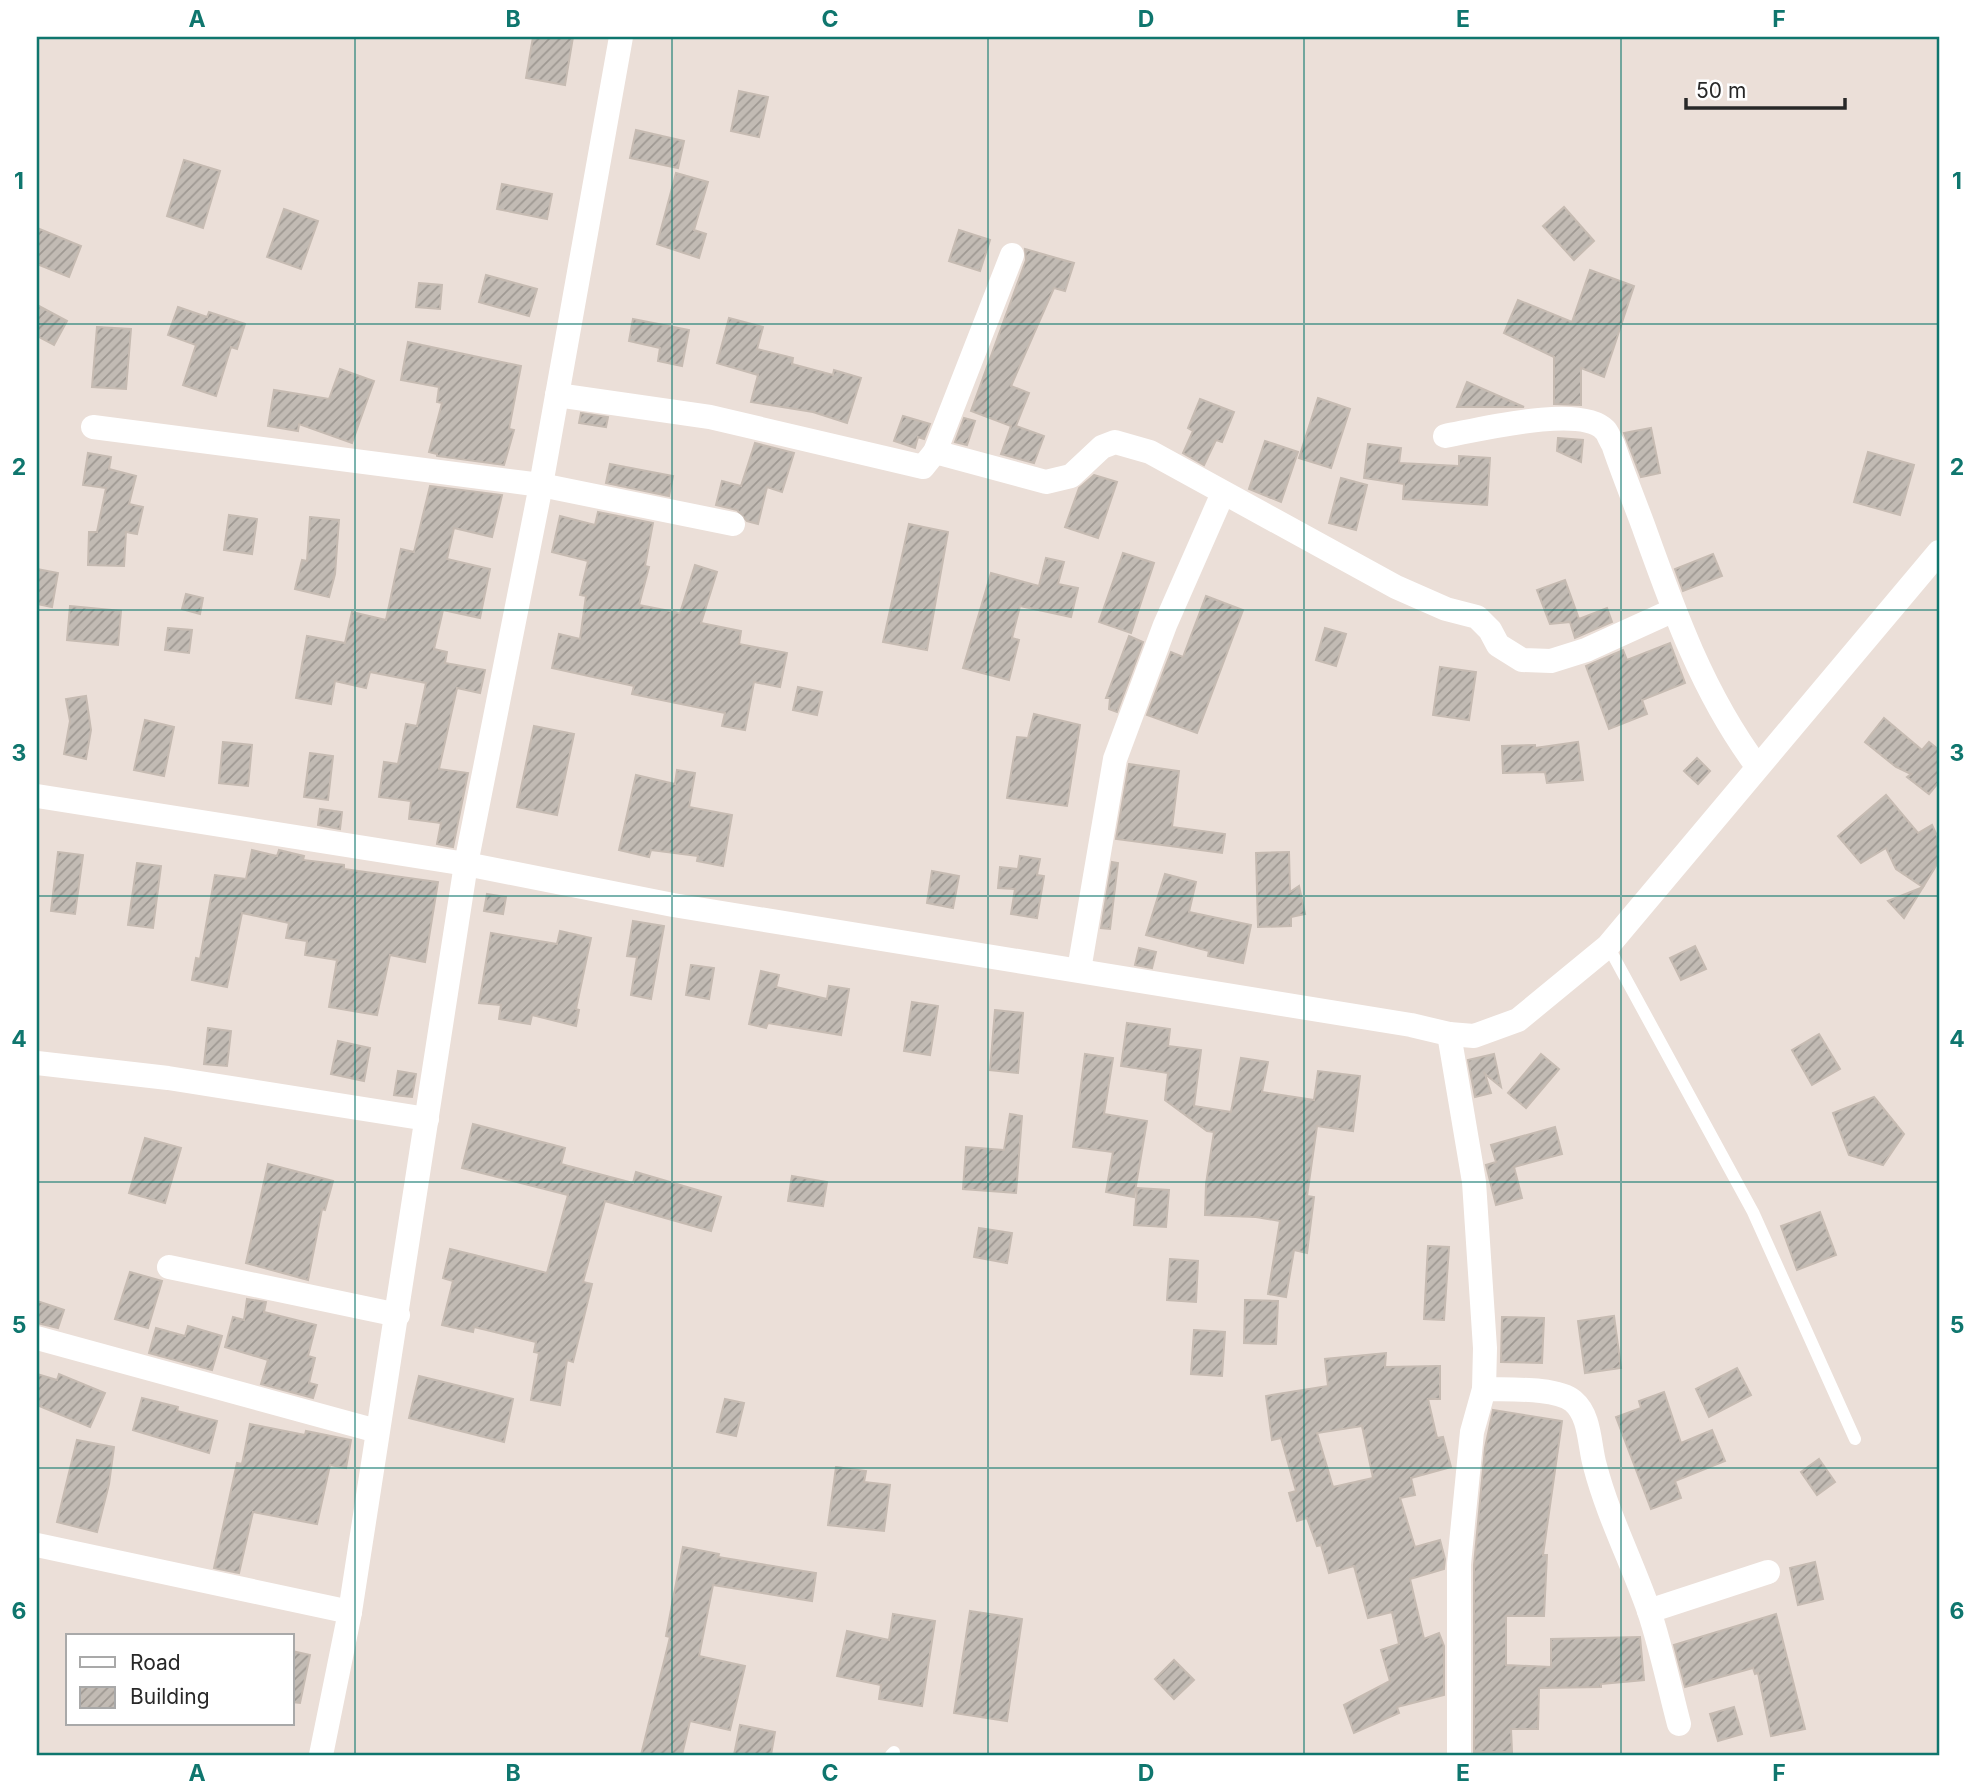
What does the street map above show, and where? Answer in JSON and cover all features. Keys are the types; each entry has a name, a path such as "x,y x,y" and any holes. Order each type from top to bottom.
{"street":[{"path":"321,1755 350,1612 466,864 541,485 621,37"},
{"path":"557,395 710,417 923,467 935,452 1012,255"},
{"path":"1445,436 1558,419 1587,421 1604,428 1626,478 1674,610 1713,701 1728,728 1757,766"},
{"path":"93,427 541,485 733,524"},
{"path":"935,452 1046,482 1071,477 1102,447 1115,442 1150,452 1396,587 1446,609 1477,617 1490,630 1498,645 1522,660 1551,661 1586,650 1674,610"},
{"path":"1079,970 1115,759 1165,625 1223,493"},
{"path":"37,796 466,864 673,905 1474,1036 1518,1020 1608,946 1939,552"},
{"path":"1449,1034 1478,1221 1485,1309 1484,1389 1472,1432 1459,1564 1459,1755"},
{"path":"37,1063 167,1078 427,1118"},
{"path":"169,1267 398,1315"},
{"path":"37,1338 377,1431"},
{"path":"1484,1389 1562,1395 1575,1402 1590,1433 1594,1462 1609,1513 1649,1611 1679,1724"},
{"path":"37,1545 350,1612"},
{"path":"1649,1611 1768,1572"}],"lane":[{"path":"1608,946 1753,1212 1854,1439"}],"building":[{"path":"533,37 573,37 565,85 526,78"},
{"path":"739,91 768,97 759,137 731,131"},
{"path":"636,130 684,141 678,168 630,158"},
{"path":"184,160 220,171 203,228 167,216"},
{"path":"676,173 708,182 694,230 706,234 699,258 657,244"},
{"path":"502,184 552,194 547,219 497,209"},
{"path":"1564,207 1594,241 1574,260 1543,226"},
{"path":"284,209 318,221 301,269 267,257"},
{"path":"37,228 81,246 69,277 37,264"},
{"path":"959,230 990,240 980,271 949,261"},
{"path":"1025,249 1074,263 1065,291 1054,288 1011,386 1029,393 1016,426 1044,436 1034,463 1001,454 1011,426 971,411 1026,260"},
{"path":"1590,270 1634,286 1604,377 1581,368 1581,405 1554,404 1554,357 1504,333 1518,300 1572,322"},
{"path":"486,275 537,289 529,316 479,302"},
{"path":"419,283 442,285 440,309 416,307"},
{"path":"37,305 67,321 54,345 37,336"},
{"path":"178,307 207,317 209,312 245,324 237,349 231,347 216,396 183,385 196,345 168,335"},
{"path":"729,318 763,327 757,349 793,358 792,364 833,375 834,370 861,378 847,423 813,412 751,402 758,375 717,363"},
{"path":"633,319 689,330 682,366 658,361 660,348 629,341"},
{"path":"97,327 131,329 126,389 92,387"},
{"path":"408,342 521,366 509,429 514,430 504,465 437,456 429,452 442,403 437,402 439,387 401,380"},
{"path":"340,369 374,381 352,443 299,424 298,431 268,426 274,390 329,399"},
{"path":"1467,382 1524,407 1457,407"},
{"path":"1318,398 1350,409 1331,468 1299,458"},
{"path":"1200,399 1234,412 1222,442 1216,440 1204,465 1183,453 1193,431 1188,428"},
{"path":"581,413 608,417 606,427 579,423"},
{"path":"903,416 930,424 924,439 918,437 915,448 894,441"},
{"path":"964,418 975,421 967,445 955,442"},
{"path":"1651,428 1660,473 1641,477 1624,433"},
{"path":"1558,438 1583,440 1581,462 1557,451"},
{"path":"1265,441 1298,452 1281,502 1249,489"},
{"path":"755,443 794,453 782,492 767,487 758,524 747,521 737,510 716,505 722,481 741,486"},
{"path":"1368,444 1401,448 1399,463 1459,466 1459,456 1490,458 1487,505 1403,499 1404,484 1364,478"},
{"path":"1868,452 1914,465 1900,515 1854,502"},
{"path":"88,453 111,457 109,469 136,476 129,504 143,507 137,534 126,532 124,566 88,565 89,532 97,532 106,488 83,485"},
{"path":"610,464 673,476 669,496 606,483"},
{"path":"1094,475 1117,482 1098,538 1065,527 1079,488"},
{"path":"1341,478 1367,485 1356,530 1329,523"},
{"path":"430,486 502,495 492,537 454,528 447,559 490,569 480,618 443,610 434,649 447,652 445,663 485,670 480,693 457,688 439,769 468,773 453,847 437,844 441,823 409,819 411,801 379,797 384,762 398,764 406,724 417,726 426,683 370,672 366,688 335,681 331,704 296,698 307,636 345,643 352,612 386,620 401,549 414,552"},
{"path":"598,512 653,523 645,566 649,567 639,605 680,613 695,565 717,572 701,623 741,631 739,644 787,653 780,687 754,682 745,730 722,726 725,713 632,694 634,686 552,668 559,634 580,639 586,596 580,595 588,561 552,552 560,516 595,525"},
{"path":"229,515 257,519 252,554 224,550"},
{"path":"310,517 339,520 335,574 329,597 295,589 302,560 307,561"},
{"path":"909,524 948,532 927,650 883,642"},
{"path":"1123,553 1154,563 1131,633 1099,622"},
{"path":"1713,554 1722,576 1683,591 1675,569"},
{"path":"1046,558 1064,562 1058,584 1078,588 1071,617 1020,606 1012,638 1019,640 1009,680 963,668 991,573 1039,586"},
{"path":"37,569 58,573 52,607 37,604"},
{"path":"1565,580 1579,619 1607,608 1612,622 1575,638 1570,622 1550,624 1537,590"},
{"path":"186,594 203,598 200,614 182,609"},
{"path":"1206,596 1243,610 1197,733 1147,715 1171,652 1183,657"},
{"path":"70,606 121,611 118,645 67,640"},
{"path":"168,628 192,630 189,653 165,650"},
{"path":"1325,628 1346,634 1336,666 1316,660"},
{"path":"1129,636 1143,642 1117,712 1109,709 1110,698 1106,698"},
{"path":"1670,643 1685,683 1642,700 1647,714 1609,729 1586,666 1623,650 1627,660"},
{"path":"1440,667 1476,672 1469,720 1433,715"},
{"path":"798,687 822,692 817,715 793,710"},
{"path":"86,696 91,730 86,759 64,754 70,721 66,699"},
{"path":"1034,714 1080,725 1067,806 1007,798 1017,737 1028,738"},
{"path":"1884,718 1922,750 1929,742 1939,750 1939,782 1929,794 1907,777 1911,774 1896,767 1865,742"},
{"path":"145,720 174,727 164,776 134,770"},
{"path":"534,726 574,734 557,815 517,807"},
{"path":"223,742 252,745 248,786 219,783"},
{"path":"1578,742 1583,780 1547,783 1545,772 1503,773 1502,746 1535,745 1535,748"},
{"path":"310,753 333,756 328,800 304,797"},
{"path":"1697,758 1710,771 1698,784 1684,771"},
{"path":"1129,764 1179,771 1172,827 1225,834 1222,853 1116,839"},
{"path":"677,770 695,773 689,807 732,815 723,866 697,861 698,856 651,850 649,857 619,850 636,775 675,784"},
{"path":"1886,795 1918,833 1932,825 1939,840 1939,861 1923,887 1896,869 1886,848 1861,863 1838,836"},
{"path":"320,809 342,812 340,829 318,825"},
{"path":"252,850 277,856 279,850 304,856 303,860 344,865 344,869 438,882 425,962 390,955 377,1015 329,1007 337,960 305,955 307,941 286,938 289,923 242,913 227,987 192,980 196,958 200,959 215,875 246,879"},
{"path":"58,852 83,855 75,914 51,911"},
{"path":"1289,852 1290,892 1299,886 1305,914 1291,917 1291,926 1258,927 1256,853"},
{"path":"1020,856 1040,859 1037,875 1044,876 1037,918 1011,914 1015,889 998,888 1000,867 1018,869"},
{"path":"1112,862 1118,863 1110,929 1101,928"},
{"path":"137,863 161,866 153,928 128,925"},
{"path":"932,871 959,876 953,908 927,903"},
{"path":"1165,874 1196,882 1189,912 1251,925 1243,963 1208,956 1209,951 1146,935"},
{"path":"1923,887 1904,918 1888,901"},
{"path":"487,894 506,897 503,914 484,911"},
{"path":"633,921 664,926 651,999 631,995 637,957 627,956"},
{"path":"560,931 591,938 576,1009 579,1010 576,1026 532,1015 530,1024 499,1019 501,1005 479,1003 491,933 557,944"},
{"path":"1695,946 1706,969 1681,980 1670,958"},
{"path":"1139,948 1156,952 1152,968 1135,965"},
{"path":"691,965 714,968 709,999 686,995"},
{"path":"761,971 779,975 776,987 827,999 829,986 849,989 841,1035 768,1023 766,1028 749,1024"},
{"path":"912,1002 938,1006 930,1055 904,1051"},
{"path":"995,1010 1023,1013 1018,1073 990,1070"},
{"path":"1127,1023 1170,1029 1168,1046 1201,1050 1194,1106 1231,1112 1241,1058 1268,1062 1262,1092 1314,1100 1318,1071 1360,1076 1353,1131 1317,1126 1307,1196 1314,1197 1307,1253 1294,1250 1286,1297 1268,1294 1280,1221 1205,1215 1206,1184 1214,1132 1207,1131 1165,1100 1168,1073 1121,1066"},
{"path":"208,1028 231,1031 227,1066 204,1064"},
{"path":"1819,1034 1840,1069 1812,1085 1792,1050"},
{"path":"338,1041 370,1048 364,1081 331,1074"},
{"path":"1085,1054 1113,1058 1104,1114 1147,1121 1134,1197 1106,1192 1113,1152 1073,1147"},
{"path":"1494,1054 1501,1087 1485,1074 1491,1093 1475,1097 1468,1060"},
{"path":"1541,1054 1559,1069 1526,1108 1508,1093"},
{"path":"398,1071 416,1074 412,1097 394,1095"},
{"path":"1874,1097 1904,1134 1883,1165 1849,1155 1833,1113"},
{"path":"1010,1114 1022,1116 1016,1193 963,1189 966,1147 1004,1150"},
{"path":"473,1124 565,1148 561,1164 633,1183 636,1172 721,1197 711,1231 605,1201 583,1282 592,1284 573,1362 567,1360 560,1405 531,1400 539,1353 534,1352 536,1342 474,1327 473,1332 442,1325 453,1281 443,1278 450,1249 547,1273 568,1195 462,1168"},
{"path":"1555,1127 1562,1154 1514,1167 1522,1198 1496,1205 1486,1165 1496,1162 1491,1145"},
{"path":"145,1138 181,1148 165,1203 129,1193"},
{"path":"268,1164 333,1181 325,1210 322,1209 308,1280 246,1263"},
{"path":"792,1176 827,1182 823,1206 788,1201"},
{"path":"1137,1188 1169,1190 1166,1227 1134,1225"},
{"path":"1820,1212 1836,1255 1797,1270 1781,1226"},
{"path":"979,1228 1012,1233 1007,1263 974,1257"},
{"path":"1428,1246 1449,1247 1444,1320 1424,1319"},
{"path":"1170,1259 1198,1261 1196,1302 1167,1300"},
{"path":"130,1272 162,1281 148,1328 115,1319"},
{"path":"247,1299 266,1302 264,1312 316,1325 308,1356 315,1358 309,1383 317,1385 313,1398 261,1384 268,1360 225,1347 233,1317 244,1320"},
{"path":"1245,1300 1278,1301 1276,1344 1244,1343"},
{"path":"37,1301 64,1310 58,1328 37,1323"},
{"path":"1614,1316 1621,1368 1585,1373 1578,1321"},
{"path":"1502,1317 1544,1318 1542,1363 1501,1362"},
{"path":"188,1326 222,1336 212,1370 149,1353 156,1328 185,1336"},
{"path":"1194,1330 1225,1332 1222,1376 1191,1374"},
{"path":"1386,1353 1385,1367 1440,1366 1440,1399 1428,1399 1437,1438 1443,1437 1451,1467 1411,1478 1415,1495 1400,1498 1415,1547 1440,1540 1445,1559 1444,1569 1410,1579 1424,1639 1439,1633 1444,1646 1444,1695 1397,1707 1399,1713 1354,1733 1344,1705 1390,1681 1381,1650 1399,1644 1392,1612 1368,1618 1354,1566 1329,1573 1321,1545 1317,1546 1307,1518 1297,1521 1289,1493 1296,1491 1281,1438 1272,1440 1266,1396 1328,1386 1325,1359","holes":["1362,1426 1373,1478 1333,1487 1317,1433"]},
{"path":"1737,1368 1751,1395 1709,1417 1696,1389"},
{"path":"37,1374 57,1380 59,1374 105,1393 90,1427 37,1405"},
{"path":"419,1376 513,1399 504,1442 409,1418"},
{"path":"1664,1392 1681,1443 1712,1430 1725,1461 1675,1481 1681,1498 1651,1509 1616,1417 1641,1408 1639,1401"},
{"path":"142,1398 178,1407 177,1411 217,1421 209,1453 133,1430"},
{"path":"725,1399 744,1403 736,1436 717,1432"},
{"path":"1493,1410 1562,1421 1543,1555 1547,1555 1544,1616 1506,1616 1506,1665 1551,1667 1551,1639 1640,1637 1644,1680 1601,1684 1601,1687 1539,1688 1538,1729 1511,1729 1512,1752 1474,1752 1474,1565 1485,1448"},
{"path":"250,1424 305,1435 306,1431 351,1440 346,1468 330,1465 317,1524 253,1512 239,1573 214,1568 237,1463 242,1464"},
{"path":"77,1440 114,1447 109,1484 97,1532 57,1522"},
{"path":"1819,1459 1835,1482 1817,1495 1801,1472"},
{"path":"836,1467 866,1471 864,1482 890,1485 884,1531 828,1525"},
{"path":"683,1547 719,1554 718,1557 816,1573 812,1601 713,1585 699,1656 745,1666 730,1730 690,1721 682,1755 641,1755 670,1637 666,1636"},
{"path":"1815,1562 1823,1599 1798,1605 1790,1568"},
{"path":"970,1611 1022,1619 1007,1721 954,1713"},
{"path":"893,1614 935,1621 922,1706 879,1699 881,1685 837,1676 847,1631 889,1640"},
{"path":"1776,1614 1805,1729 1771,1736 1758,1673 1755,1674 1753,1668 1685,1687 1674,1645"},
{"path":"294,1651 310,1655 300,1703 294,1702"},
{"path":"1174,1660 1194,1680 1174,1699 1155,1679"},
{"path":"1734,1707 1742,1734 1718,1741 1710,1714"},
{"path":"740,1725 775,1732 771,1755 734,1755"}]}
